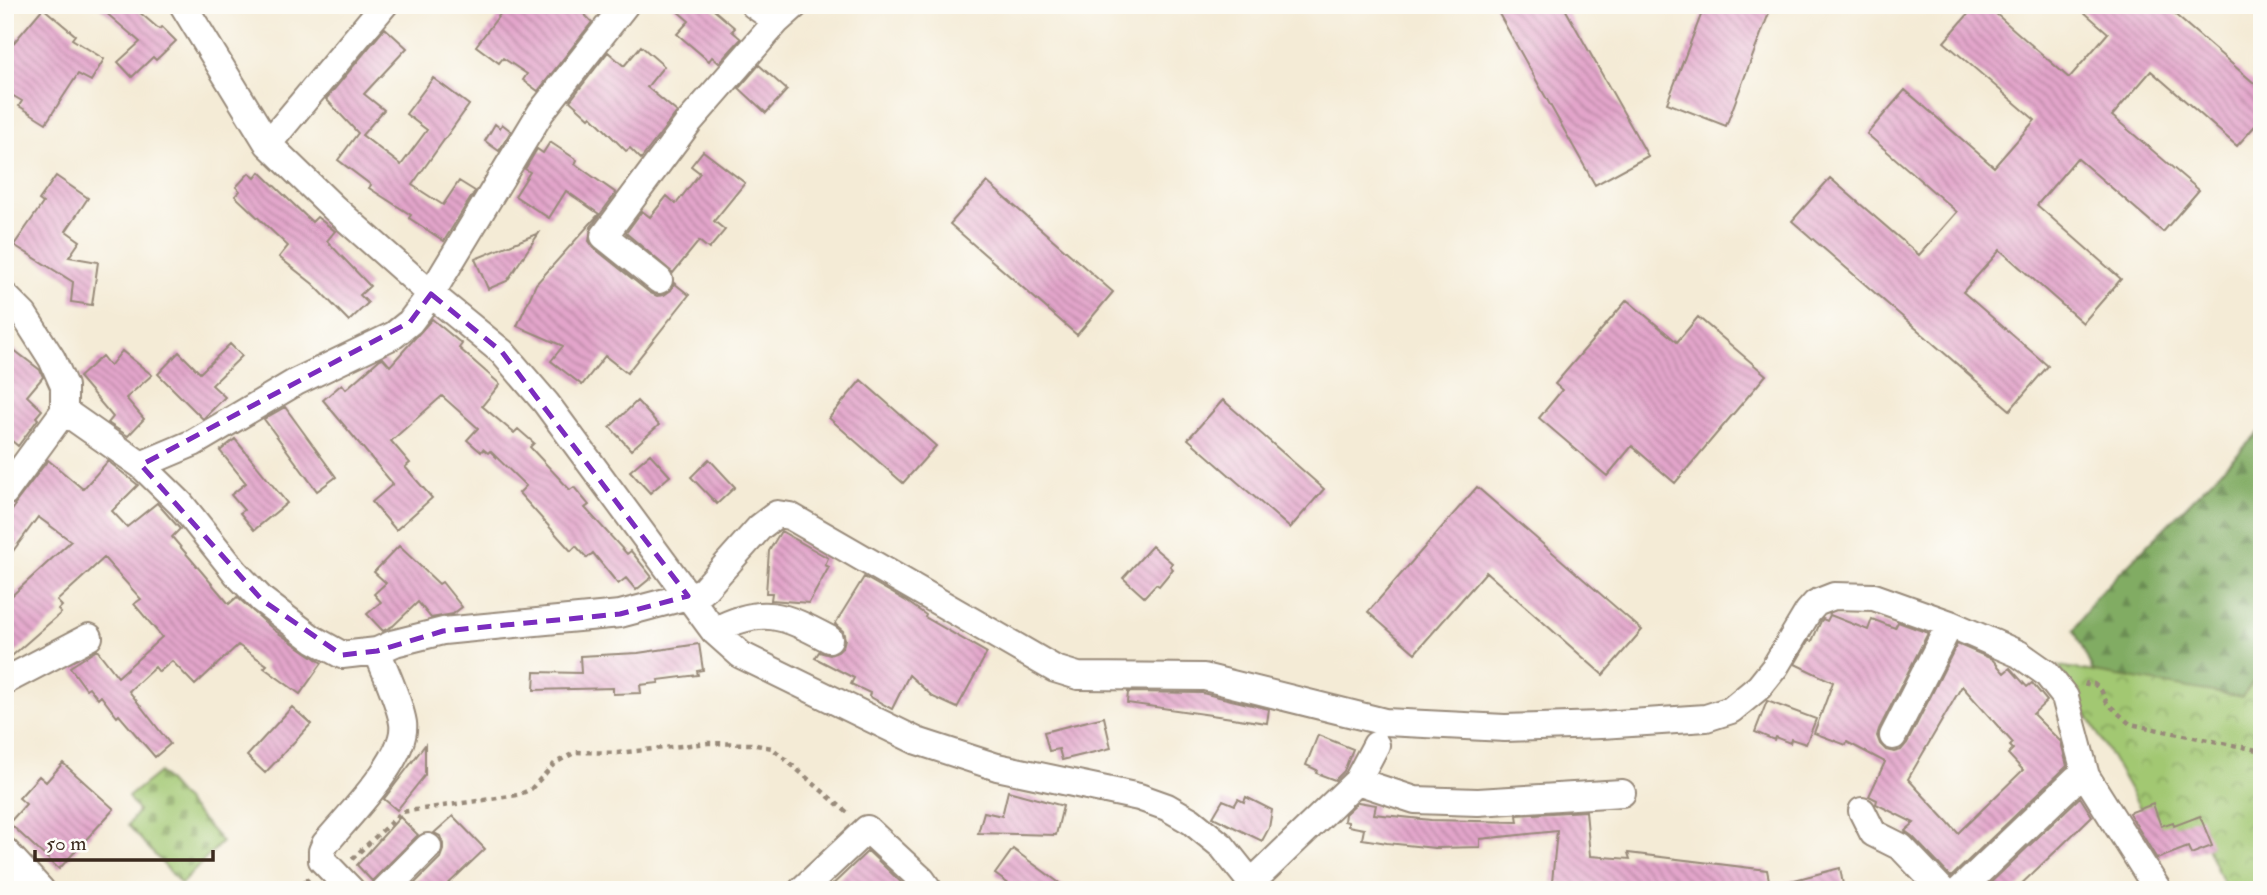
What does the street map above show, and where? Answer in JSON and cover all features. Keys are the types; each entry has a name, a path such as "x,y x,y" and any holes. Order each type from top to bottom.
{"street":[{"path":"183,5 268,144 334,208 502,352 537,393 714,631 741,655 917,741 996,767 1139,797 1167,807 1191,821 1222,846 1252,887 1357,781 1376,745"},
{"path":"268,144 384,5"},
{"path":"141,465 193,443 296,382 394,335 410,322 432,294 541,112 625,5"},
{"path":"659,280 604,236 689,122 786,13 754,5"},
{"path":"5,296 24,315 52,359 64,386 64,411 5,492"},
{"path":"64,411 141,465 181,504 236,573 262,600 313,639 342,655 377,651 412,638 443,631 620,614 688,596 703,591 760,527 776,514 790,516 1055,669 1078,676 1203,677 1385,722 1505,728 1698,718 1731,710 1759,687 1816,603 1834,596 1874,597 1951,624 2019,654 2046,673 2065,697 2086,776 2158,890"},
{"path":"714,631 736,620 776,615 829,639"},
{"path":"1893,736 1951,624"},
{"path":"5,681 89,637"},
{"path":"344,882 322,860 325,844 394,760 402,742 403,723 377,651"},
{"path":"1961,890 2076,779 2086,776"},
{"path":"1357,781 1415,800 1478,802 1622,793"},
{"path":"1862,811 1873,833 1901,847 1942,890"},
{"path":"802,890 867,829 922,880 929,890"},
{"path":"385,890 428,846"},
{"path":"5,851 41,890"}],"path":[{"path":"2084,692 2087,683 2094,684 2101,690 2107,703 2130,724 2262,751"},
{"path":"344,882 394,817 402,812 518,794 531,789 555,763 576,752 618,753 708,743 751,744 772,748 867,829"}],"highlighted area":[{"path":"431,294 502,352 688,596 620,614 443,631 377,651 342,655 262,600 141,465 410,322"}],"green space":[{"path":"2262,429 2262,888 2207,805 2153,801 2074,630 2094,599"},
{"path":"2059,666 2242,697 2262,669 2262,890 2226,890 2195,820 2155,834"},
{"path":"159,772 222,842 181,884 128,825 138,811 128,797"}],"building":[{"path":"97,5 131,5 159,29 162,27 176,41 156,60 153,57 132,77 118,62 140,42"},
{"path":"507,5 575,5 592,22 538,91 523,80 527,74 503,58 499,63 476,46"},
{"path":"670,5 708,5 735,28 732,31 741,39 719,63 712,57 709,61 677,34 689,21"},
{"path":"1494,5 1563,5 1648,156 1595,185"},
{"path":"1705,5 1772,5 1726,126 1667,103"},
{"path":"1976,5 1986,5 2069,78 2108,33 2076,5 2164,5 2262,90 2262,118 2237,146 2151,71 2112,116 2199,190 2163,232 2077,158 2037,205 2121,279 2083,323 2000,250 1963,292 2048,366 2010,410 1792,221 1830,178 1919,255 1957,212 1867,134 1905,90 1994,167 2035,120 1944,42"},
{"path":"43,8 75,35 72,39 104,59 91,81 78,74 46,123 19,106 22,101 5,91 5,53"},
{"path":"385,28 407,48 364,94 384,110 362,135 401,165 427,130 406,114 433,78 469,105 412,185 443,205 459,181 475,191 444,241 409,218 411,215 369,188 371,185 338,160 358,133 326,99"},
{"path":"641,46 664,66 647,87 677,112 641,159 630,148 626,151 591,116 589,118 570,101 608,52 624,66"},
{"path":"759,65 787,90 766,113 739,88"},
{"path":"495,124 500,128 502,124 511,131 499,151 485,141"},
{"path":"550,142 577,160 575,164 616,193 591,227 589,241 594,248 650,293 664,295 671,290 674,283 689,295 627,373 605,356 582,385 551,361 563,346 517,326 536,284 599,214 566,191 549,218 515,196 530,172 525,169 537,149 543,153"},
{"path":"703,151 745,183 714,221 725,230 709,249 699,241 673,273 626,233 642,211 650,217 667,196 676,204 700,173 691,166"},
{"path":"260,172 312,222 317,217 335,231 327,241 370,286 360,295 368,303 349,321 313,284 279,257 288,246 235,196 240,191 236,187 249,173 255,178"},
{"path":"56,176 88,198 66,231 80,241 69,257 98,262 92,305 71,302 73,282 14,245 43,203 39,200"},
{"path":"987,182 1113,292 1077,335 950,224"},
{"path":"539,233 507,281 488,289 475,259"},
{"path":"1627,300 1677,342 1698,317 1766,375 1675,483 1632,446 1607,476 1539,418 1562,390 1555,384"},
{"path":"432,319 462,344 459,348 500,384 482,406 514,433 518,429 534,443 530,447 570,490 574,487 589,505 585,508 627,554 631,551 652,577 636,590 626,578 618,584 593,553 587,558 576,546 571,551 519,493 526,486 490,451 488,453 483,449 481,452 467,440 478,428 442,396 391,441 410,463 405,467 432,498 396,530 372,502 393,484 323,400 342,384 346,389 380,359 383,358 390,366"},
{"path":"5,343 40,370 43,377 27,396 42,410 18,446 5,435"},
{"path":"230,344 242,356 212,385 225,397 203,419 158,374 179,352 200,373"},
{"path":"122,351 152,375 126,398 144,419 128,436 108,423 113,417 79,377 102,356 110,366"},
{"path":"861,380 936,446 903,483 829,418"},
{"path":"1223,400 1324,489 1290,528 1188,439"},
{"path":"637,401 659,425 631,450 610,427"},
{"path":"285,407 336,477 317,491 264,419"},
{"path":"235,439 287,503 254,530 240,513 244,510 231,495 246,483 220,451"},
{"path":"650,454 670,476 650,493 630,471"},
{"path":"709,459 735,487 717,504 691,477"},
{"path":"48,460 83,489 108,461 138,485 112,511 127,527 157,503 180,529 172,537 229,604 237,597 274,630 322,663 300,694 264,668 267,665 238,645 195,685 172,661 159,672 155,667 129,691 170,744 155,757 101,696 98,699 89,687 86,689 70,667 97,650 118,677 162,637 134,604 141,599 104,558 57,601 62,606 58,610 61,613 5,662 5,602 71,541 38,517 5,562 5,520"},
{"path":"1477,487 1642,630 1603,675 1486,572 1415,653 1368,612"},
{"path":"781,531 828,558 825,565 829,567 809,603 771,600 772,593 766,593 769,551"},
{"path":"399,546 439,584 442,582 462,607 453,614 431,618 418,602 393,626 383,631 367,614 381,602 374,594 386,583 374,572"},
{"path":"1152,546 1172,563 1170,566 1173,569 1159,586 1156,584 1144,597 1123,578"},
{"path":"864,577 987,653 957,708 933,697 909,675 892,709 869,696 870,693 851,684 854,678 815,658 819,652 830,655 843,647 843,631 835,624"},
{"path":"1830,615 1868,630 1872,619 1895,628 1898,622 1928,633 1879,729 1877,736 1886,750 1901,750 1907,743 1957,644 1992,659 2004,673 2010,668 2027,687 2032,683 2047,701 2033,714 2061,742 2067,766 1951,877 1905,831 1914,823 1876,804 1877,800 1869,796 1885,762 1847,742 1846,745 1814,733 1833,682 1795,664 1809,640 1812,641 1821,621 1827,621","holes":["1962,686 2013,743 2010,746 2013,749 2008,754 2023,770 1958,833 1908,779"]},
{"path":"699,644 703,670 697,671 698,675 640,685 641,693 613,694 613,688 534,690 535,672 581,673 580,656 638,653"},
{"path":"1128,692 1202,693 1269,709 1267,723 1127,703"},
{"path":"1767,701 1816,719 1806,744 1791,739 1790,743 1775,737 1774,740 1755,732"},
{"path":"292,707 311,724 265,773 247,756"},
{"path":"1104,717 1111,748 1062,760 1059,749 1049,751 1044,732"},
{"path":"1318,735 1353,749 1344,771 1335,780 1316,773 1317,770 1306,765"},
{"path":"425,745 425,775 397,810 384,799"},
{"path":"63,763 114,809 59,869 9,823 26,804 19,798 39,776 46,782"},
{"path":"1008,791 1063,806 1056,835 978,833 984,812 1002,816"},
{"path":"1246,797 1272,810 1269,828 1262,841 1213,817 1223,800 1235,805 1238,799 1244,802"},
{"path":"2080,797 2092,816 2057,850 2015,890 1983,890"},
{"path":"1358,802 1376,805 1374,814 1431,820 1518,822 1517,815 1586,811 1590,856 1630,859 1628,853 1767,870 1771,890 1673,890 1650,887 1650,890 1623,890 1552,882 1557,831 1480,839 1480,847 1435,848 1387,843 1362,839 1364,829 1348,826 1348,822 1344,821 1345,814"},
{"path":"2153,804 2161,826 2173,822 2174,826 2200,816 2212,846 2191,854 2188,847 2157,859 2129,813"},
{"path":"453,816 485,849 442,890 408,890 440,858 443,844 440,836 434,833"},
{"path":"400,817 418,835 372,881 357,865"},
{"path":"1013,849 1069,890 1023,890 1015,884 1013,887 995,874"},
{"path":"868,851 909,890 827,890"},
{"path":"1840,868 1844,890 1784,890 1783,883"}]}
